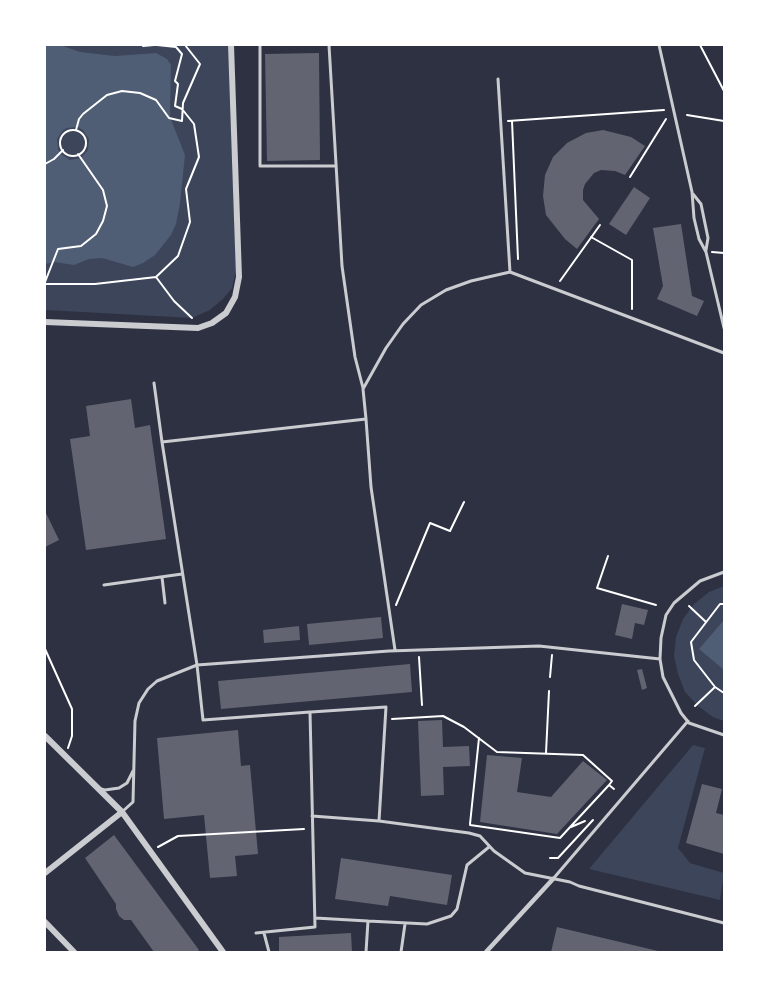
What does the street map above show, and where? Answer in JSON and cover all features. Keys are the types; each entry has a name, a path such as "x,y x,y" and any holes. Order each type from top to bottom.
{"street":[{"path":"45,322 198,328 212,323 225,313 235,297 239,277 231,45"},
{"path":"45,736 122,812 221,951"},
{"path":"45,873 122,812"},
{"path":"486,952 553,879"},
{"path":"45,922 74,952"}],"lane":[{"path":"260,45 260,166 336,166"},
{"path":"329,45 342,266 363,389 371,487 395,650"},
{"path":"659,45 692,192 694,218 699,239 706,252 724,328"},
{"path":"498,79 510,272"},
{"path":"692,192 701,204 708,238 706,252"},
{"path":"363,389 386,348 403,324 421,305 446,290 471,281 510,272 724,353"},
{"path":"154,383 197,665 203,720 386,706 379,822"},
{"path":"162,442 366,419"},
{"path":"724,572 700,580 674,603 666,615 661,638 660,659 663,677 688,721 724,735"},
{"path":"104,585 182,574"},
{"path":"162,578 165,603"},
{"path":"122,812 133,802 135,722 139,703 148,689 157,681 197,665 395,650 539,646 660,659"},
{"path":"256,933 315,927 310,712"},
{"path":"553,879 688,721"},
{"path":"94,784 105,790 119,789 127,783 134,770"},
{"path":"312,816 469,833 480,836 489,847 525,873 724,923"},
{"path":"315,918 427,924 451,916 457,909 467,865 489,847"},
{"path":"366,952 369,921"},
{"path":"401,952 405,924"},
{"path":"264,933 269,952"}],"path":[{"path":"78,154 104,190 107,206 96,234 81,246 58,249 45,283 95,284 156,277 178,256 190,222 186,189 199,157 194,124 182,109 175,106 178,84 175,81 182,54 176,47 114,45"},
{"path":"76,130 83,114 106,95 122,91 140,93 156,100 170,118 182,121 182,109 200,64 185,45"},
{"path":"700,45 724,91"},
{"path":"508,121 664,110"},
{"path":"687,115 724,121"},
{"path":"630,177 666,119"},
{"path":"512,121 518,259"},
{"path":"45,164 63,150 62,137 68,131 76,130 83,134 86,142 84,149 78,154 70,155 63,150"},
{"path":"560,281 600,225"},
{"path":"591,237 632,260 632,309"},
{"path":"706,252 724,253"},
{"path":"156,277 174,301 192,318"},
{"path":"396,605 430,523 450,531 464,502"},
{"path":"608,556 597,588 656,605"},
{"path":"724,604 720,604 691,642 694,660 715,687 724,693"},
{"path":"688,606 706,622"},
{"path":"45,649 72,709 72,736 68,748"},
{"path":"550,677 552,652"},
{"path":"419,657 422,705"},
{"path":"695,706 715,687"},
{"path":"546,753 549,691"},
{"path":"386,719 443,716 464,727 497,752 583,755 612,781 560,838"},
{"path":"469,833 479,738"},
{"path":"609,785 614,789"},
{"path":"583,813 588,817"},
{"path":"570,828 585,821"},
{"path":"470,825 560,838"},
{"path":"158,847 178,837 304,829"},
{"path":"560,838 563,844"}],"shaded area":[{"path":"45,45 228,45 236,271 232,288 210,310 192,318 45,310"},
{"path":"45,45 60,45 80,52 115,56 156,53 167,59 171,65 170,117 185,155 180,203 176,224 171,235 155,255 133,267 102,258 89,259 74,265 54,262 45,264","holes":["78,127 89,139 88,150 81,158 70,160 61,154 57,139 67,128"]},
{"path":"724,586 724,721 713,717 698,706 685,692 674,656 676,637 683,619 694,604 709,592"},
{"path":"724,620 724,670 699,649"},
{"path":"693,745 705,748 678,848 690,863 724,873 720,900 589,869"}],"building":[{"path":"319,53 320,160 267,161 265,54"},
{"path":"603,130 631,137 645,146 625,175 615,171 601,170 594,173 585,184 583,200 599,219 577,249 565,239 546,215 543,196 545,175 553,157 567,143 586,133"},
{"path":"634,187 650,198 626,235 609,224"},
{"path":"681,224 692,296 704,301 697,316 657,299 663,286 653,228"},
{"path":"131,399 135,428 150,425 166,539 86,550 70,439 90,436 86,406"},
{"path":"45,511 59,540 45,547"},
{"path":"622,604 648,610 644,625 635,623 632,639 615,635"},
{"path":"381,617 383,638 309,645 307,624"},
{"path":"299,626 300,640 264,643 263,630"},
{"path":"410,664 412,692 221,709 218,681"},
{"path":"642,669 647,688 642,690 637,670"},
{"path":"442,720 443,747 469,746 470,766 443,767 444,795 421,796 418,721"},
{"path":"238,730 241,766 250,765 258,854 235,856 237,876 210,878 204,815 164,819 157,738"},
{"path":"487,755 522,758 517,792 551,797 583,761 607,780 557,834 480,822"},
{"path":"702,784 722,789 716,813 724,815 724,854 686,843"},
{"path":"114,835 199,950 197,952 154,952 131,920 124,920 119,916 116,904 85,858"},
{"path":"341,858 452,875 447,905 390,896 388,906 335,899"},
{"path":"557,927 658,951 658,952 551,952"},
{"path":"351,933 352,952 279,952 279,937"}]}
